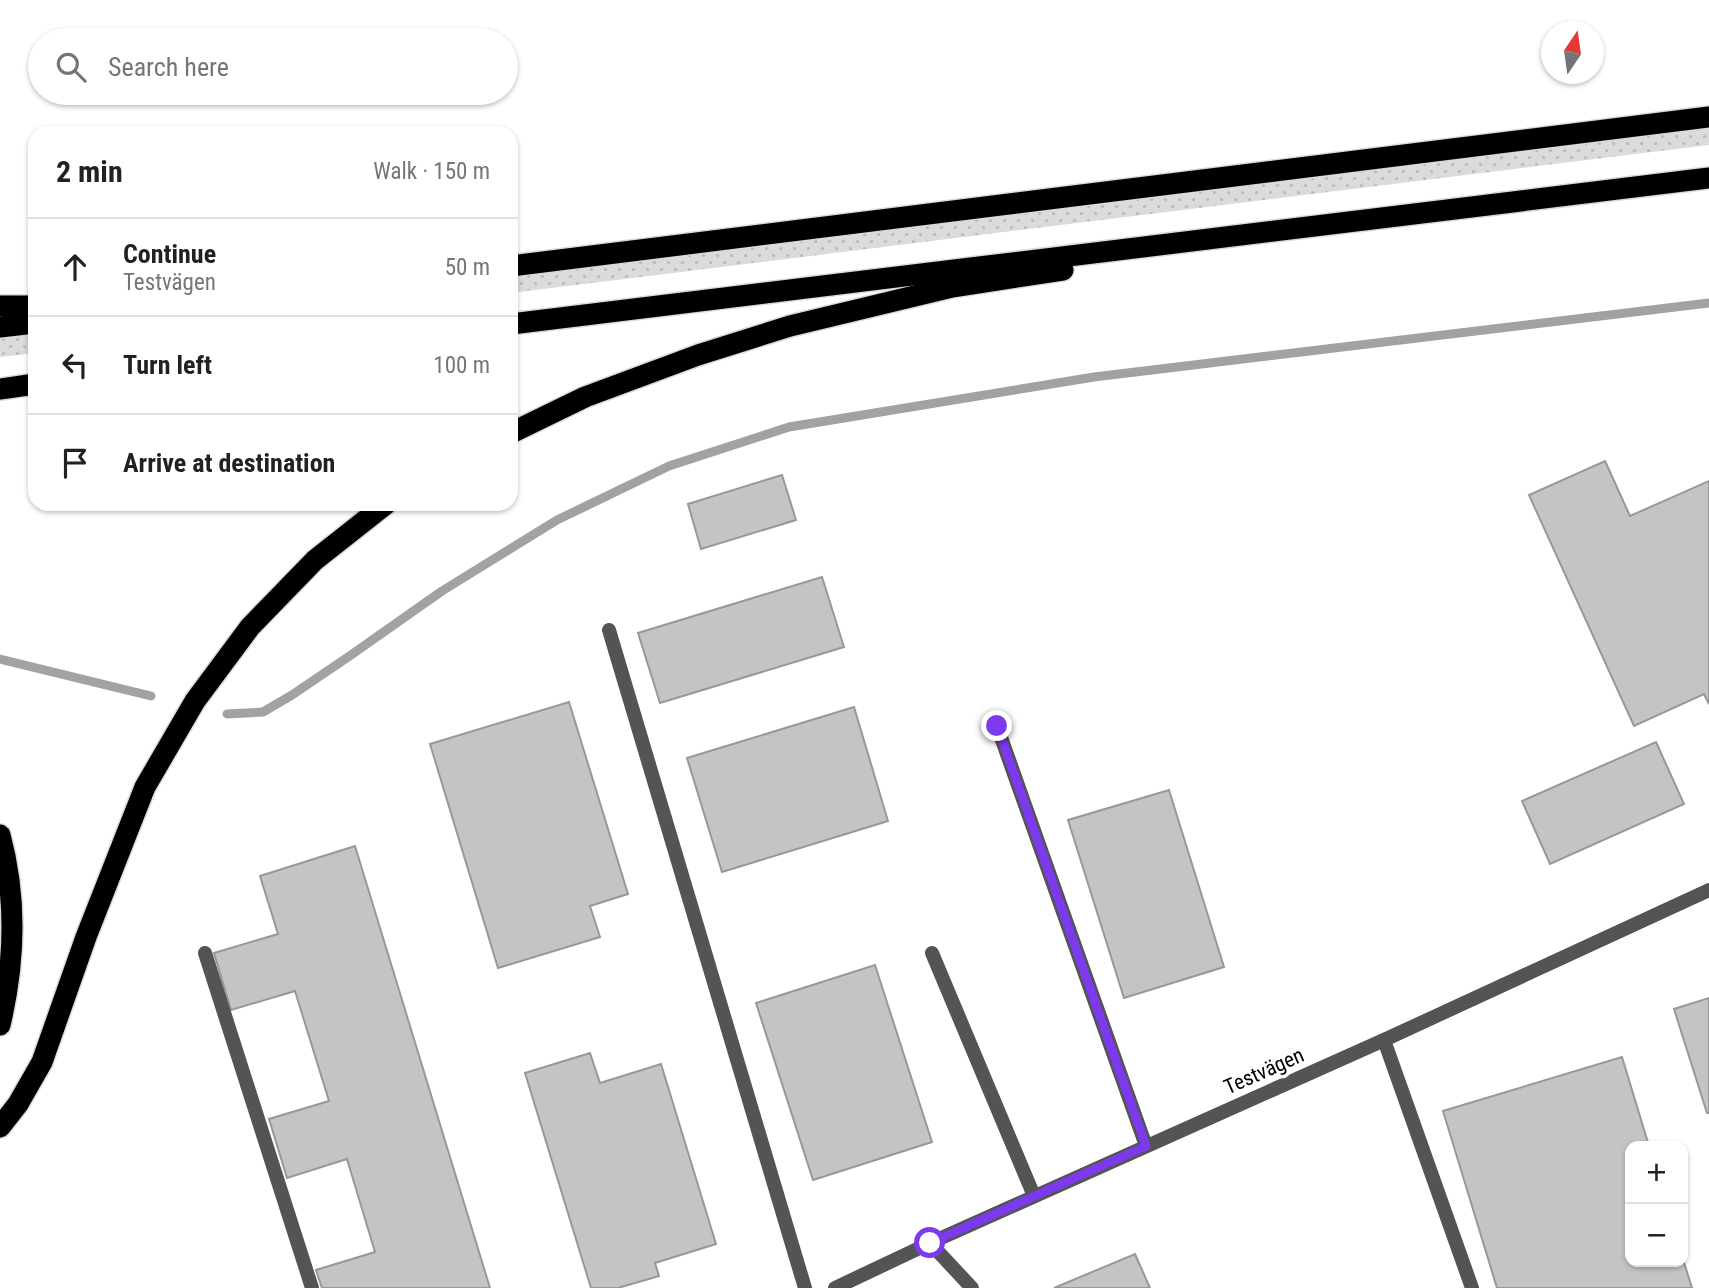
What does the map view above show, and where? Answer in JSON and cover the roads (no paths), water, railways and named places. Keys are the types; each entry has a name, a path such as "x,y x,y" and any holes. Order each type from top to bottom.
{"highway":[{"path":"518,265 1709,117"},
{"path":"518,323 1709,178"},
{"path":"518,430 585,397 698,355 817,319 952,288 1449,210"},
{"path":"0,306 28,306"},
{"path":"0,327 28,324"},
{"path":"0,389 28,385"},
{"path":"0,1126 18,1104 42,1062 86,937 145,787 195,701 250,627 287,588 315,559 377,511"},
{"path":"0,835 10,884 13,928 7,994 0,1025"}],"street":[{"path":"609,630 806,1288"},
{"path":"997,726 1146,1146"},
{"name":"Testvägen","path":"835,1288 1709,890"},
{"path":"205,953 312,1288"},
{"path":"932,953 1034,1196"},
{"path":"1384,1040 1472,1288"},
{"path":"930,1243 972,1288"}],"waterway":[{"path":"227,714 263,712 292,695 442,591 557,520 669,466 789,427 1094,377 1709,303"},
{"path":"0,659 151,696"}]}
